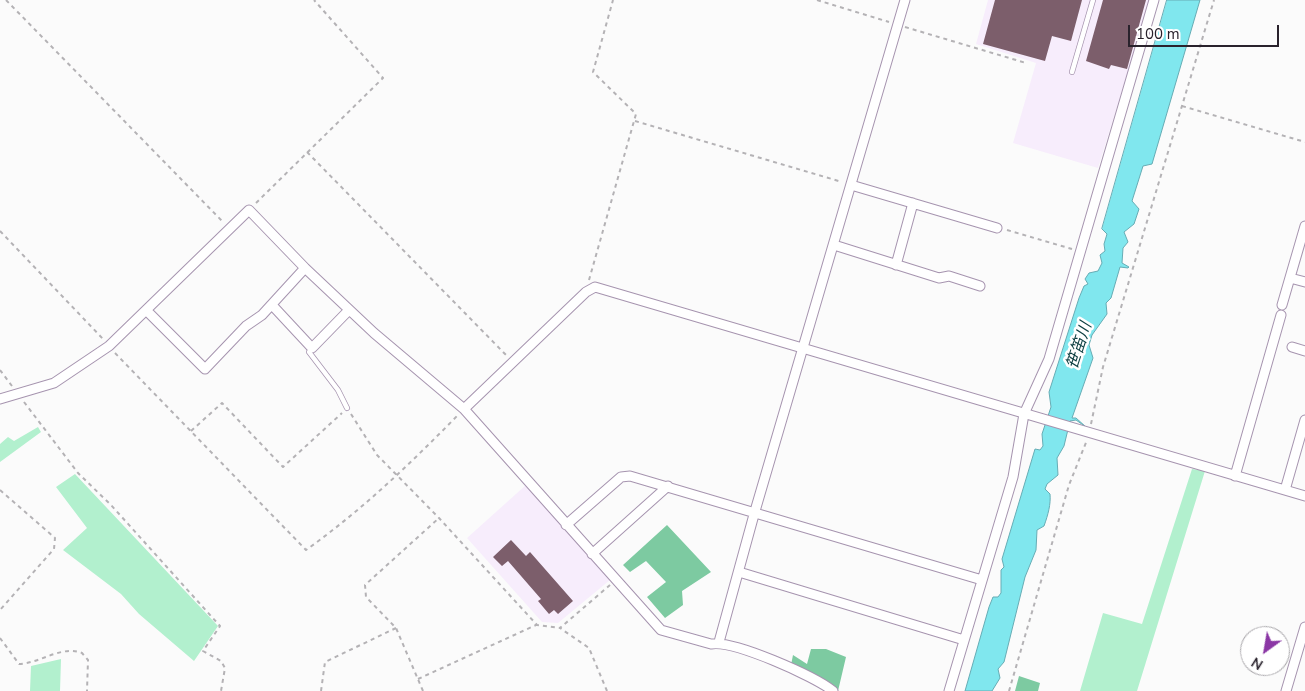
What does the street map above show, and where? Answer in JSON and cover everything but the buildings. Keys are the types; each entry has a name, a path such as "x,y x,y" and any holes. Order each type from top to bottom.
{"street":[{"path":"719,642 755,511 905,0"},
{"path":"949,691 1013,477 1027,415 1049,359 1154,0"},
{"path":"851,185 997,228"},
{"path":"896,265 913,203"},
{"path":"0,400 54,383 109,346 249,210 305,268 350,310 464,409 661,630 711,644 719,642 760,654 833,691"},
{"path":"1282,305 1305,226"},
{"path":"834,245 939,278 948,276 980,286"},
{"path":"146,310 205,369 246,326 272,305 305,268"},
{"path":"1290,278 1305,282"},
{"path":"464,409 586,292 594,287 1305,496"},
{"path":"272,305 312,348 350,310"},
{"path":"1235,476 1281,315"},
{"path":"1292,347 1305,351"},
{"path":"1285,490 1305,420"},
{"path":"566,525 621,477 630,476 755,511 982,580"},
{"path":"592,554 668,486"},
{"path":"738,572 964,640"},
{"path":"1286,691 1305,627"}],"lane":[{"path":"1072,72 1091,0"},
{"path":"312,348 308,352 338,390 347,408"}],"path":[{"path":"6,0 230,228"},
{"path":"249,210 383,78 314,0"},
{"path":"586,292 636,114 593,72 613,0"},
{"path":"817,0 1026,63"},
{"path":"1009,691 1069,486 1089,433 1103,367 1214,0"},
{"path":"1182,106 1305,142"},
{"path":"634,120 851,185"},
{"path":"307,152 513,362"},
{"path":"997,228 1080,251"},
{"path":"0,232 306,550 346,521 398,476 464,409"},
{"path":"0,370 78,473 111,505 220,626 203,651 221,661 225,668 221,691"},
{"path":"191,431 222,404 283,468 347,408 377,455 439,518 537,625"},
{"path":"0,490 55,538 54,549 0,610"},
{"path":"423,691 396,628 366,597 365,585 439,518"},
{"path":"560,628 616,580"},
{"path":"418,679 537,625 560,628 589,648 607,691"},
{"path":"320,691 325,662 396,628"},
{"path":"0,638 20,664 27,664 68,650 82,653 88,660 87,691"}],"shaded area":[{"path":"988,0 1150,0 1098,168 1013,143 1036,63 976,44"},
{"path":"526,485 610,580 558,623 542,622 467,538"}],"green space":[{"path":"38,427 41,432 0,462 0,444 8,437 14,441"},
{"path":"1192,469 1205,471 1137,691 1080,691 1103,613 1142,624"},
{"path":"75,474 218,626 194,661 139,614 121,594 63,550 87,528 56,487"},
{"path":"667,525 711,572 682,591 683,605 665,618 647,597 666,582 646,561 630,572 623,565"},
{"path":"811,649 826,649 846,657 838,691 791,665 793,655 807,664"},
{"path":"61,659 60,691 30,691 31,666"},
{"path":"1019,676 1040,683 1038,691 1015,691"}],"water":[{"name":"笹笛川","path":"1167,0 1200,0 1152,164 1143,166 1132,201 1139,209 1134,224 1124,232 1128,242 1123,248 1122,263 1129,267 1120,267 1111,298 1106,303 1107,314 1092,335 1089,345 1093,358 1072,418 1076,418 1086,427 1076,420 1070,421 1064,446 1057,458 1058,475 1047,484 1045,489 1050,494 1048,514 1044,526 1037,530 1036,550 1025,577 1004,662 998,669 1000,678 992,691 965,691 989,607 993,597 998,597 1001,593 1001,570 1004,567 1002,559 1035,449 1040,450 1043,446 1042,434 1051,407 1049,392 1079,298 1084,286 1088,284 1085,279 1089,273 1098,271 1102,263 1100,255 1105,251 1104,244 1107,234 1102,229"}]}
